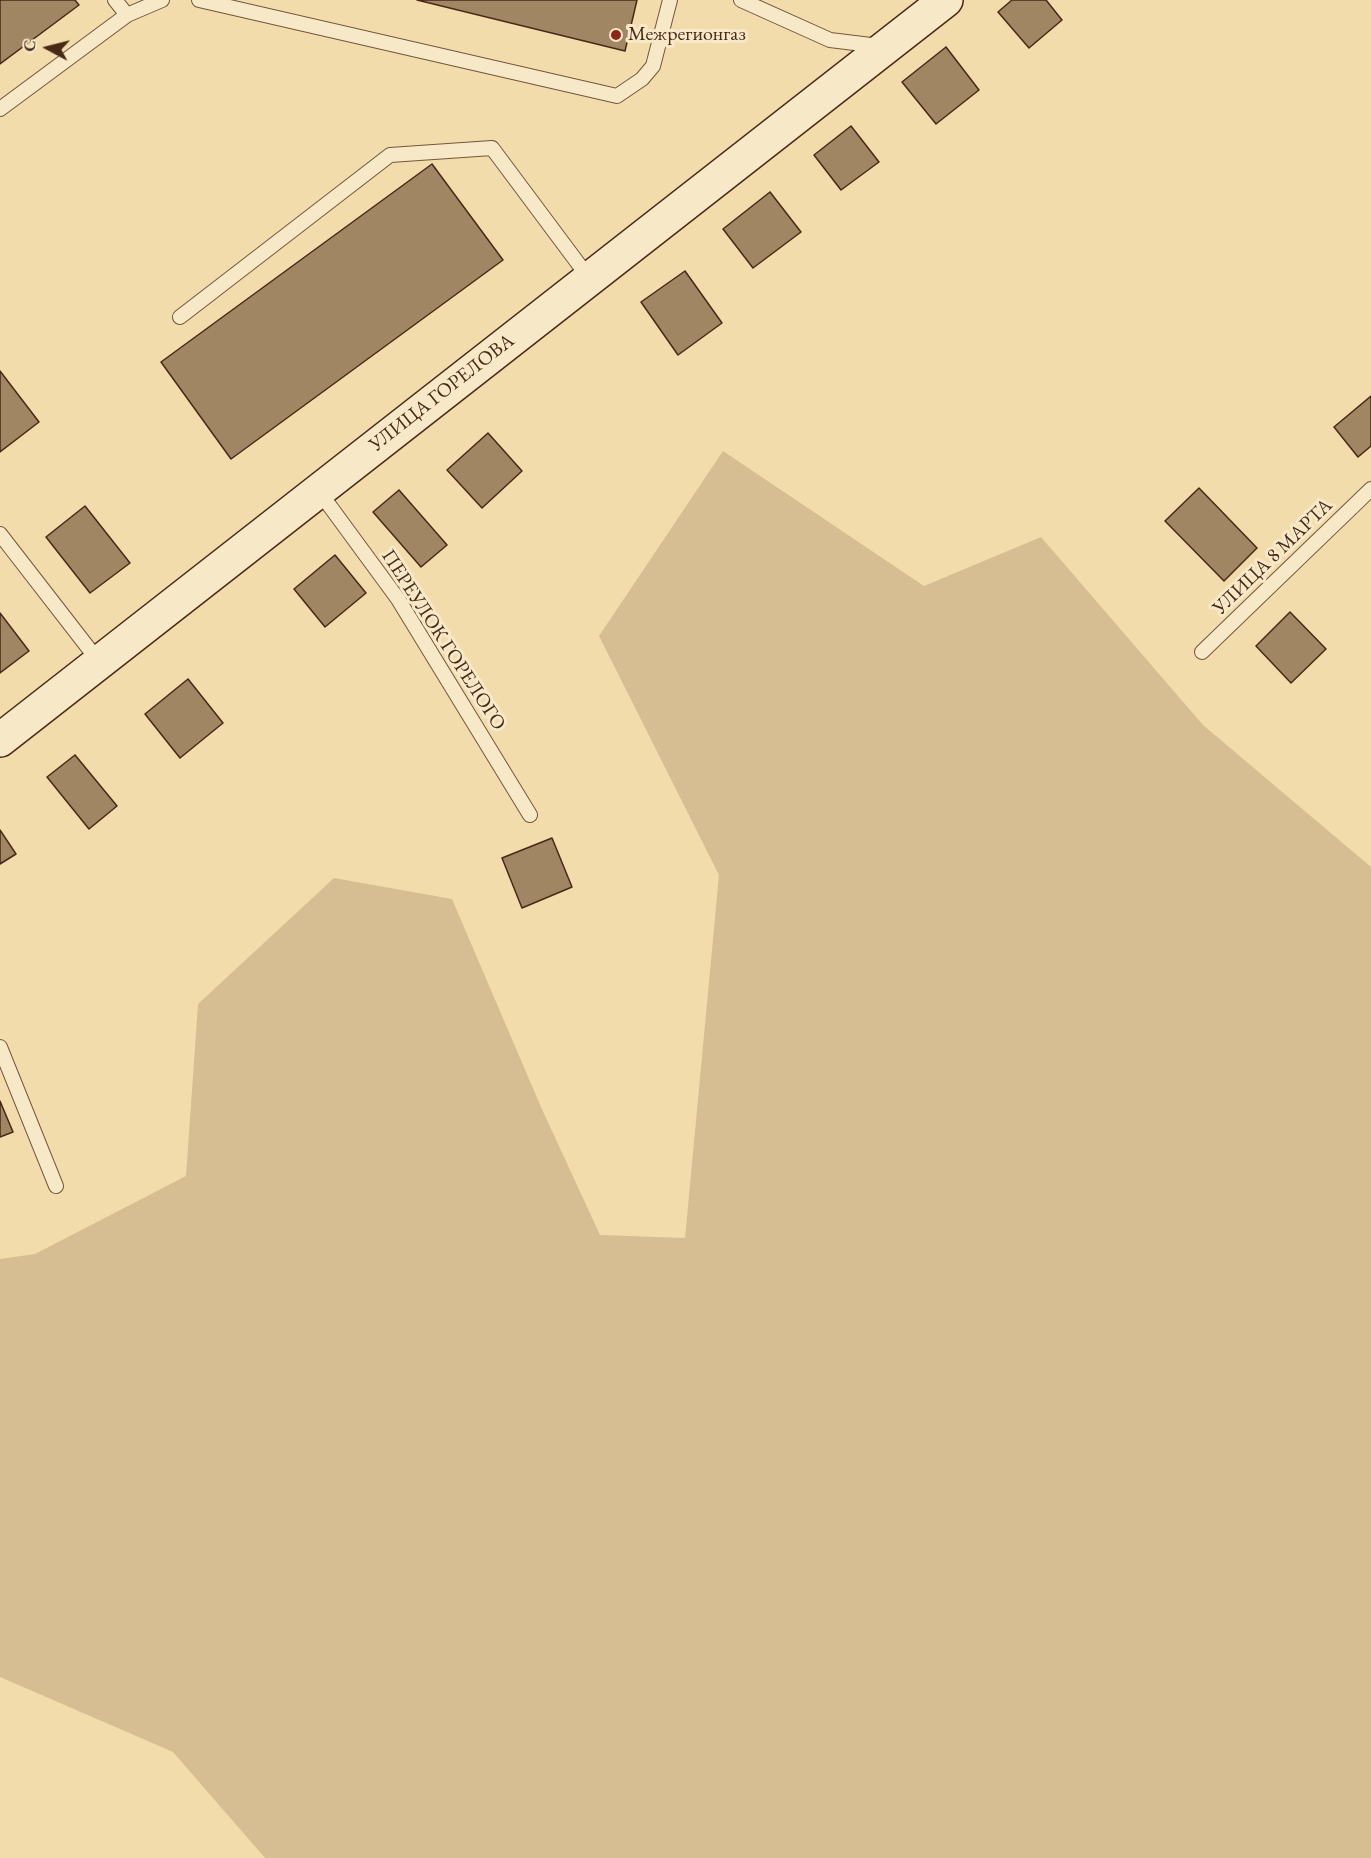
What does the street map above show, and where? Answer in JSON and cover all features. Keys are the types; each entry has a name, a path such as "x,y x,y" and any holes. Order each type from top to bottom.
{"street":[{"name":"УЛИЦА ГОРЕЛОВА","path":"0,740 946,0"}],"lane":[{"path":"115,0 127,15"},
{"path":"0,109 127,15 162,0"},
{"path":"199,0 618,96 642,79 653,66 670,0"},
{"path":"741,0 830,40 884,47"},
{"path":"180,317 390,155 492,148 589,278"},
{"name":"УЛИЦА 8 МАРТА","path":"1202,652 1371,489"},
{"name":"ПЕРЕУЛОК ГОРЕЛОГО","path":"318,490 398,599 530,815"},
{"path":"0,534 100,663"},
{"path":"0,1047 56,1186"}],"shaded area":[{"path":"723,451 924,586 1041,537 1203,725 1371,867 1371,1858 265,1858 173,1752 0,1677 0,1259 35,1254 186,1176 198,1004 334,878 452,899 541,1107 600,1235 685,1238 719,875 599,636"}],"building":[{"path":"0,0 75,0 79,5 0,64"},
{"path":"417,0 637,0 625,51"},
{"path":"1012,0 1046,0 1062,20 1029,48 998,12"},
{"path":"946,47 979,90 936,124 902,82"},
{"path":"851,126 879,162 841,190 814,155"},
{"path":"432,164 503,260 231,459 161,362"},
{"path":"770,192 801,232 753,268 723,229"},
{"path":"685,271 722,323 678,355 641,302"},
{"path":"0,371 39,422 0,452"},
{"path":"1371,396 1371,446 1358,457 1334,427"},
{"path":"488,433 522,471 482,508 447,470"},
{"path":"1199,488 1257,548 1224,581 1165,521"},
{"path":"399,490 447,545 421,567 373,512"},
{"path":"85,506 130,563 90,593 46,537"},
{"path":"335,555 366,593 325,627 294,589"},
{"path":"1290,612 1326,649 1291,683 1256,646"},
{"path":"0,613 29,651 0,673"},
{"path":"188,679 223,723 180,758 145,714"},
{"path":"75,755 117,806 89,829 47,777"},
{"path":"0,830 16,854 0,864"},
{"path":"552,838 572,887 522,908 502,858"},
{"path":"0,1101 13,1132 0,1137"}],"place":[{"name":"Межрегионгаз","path":"616,35"}]}
